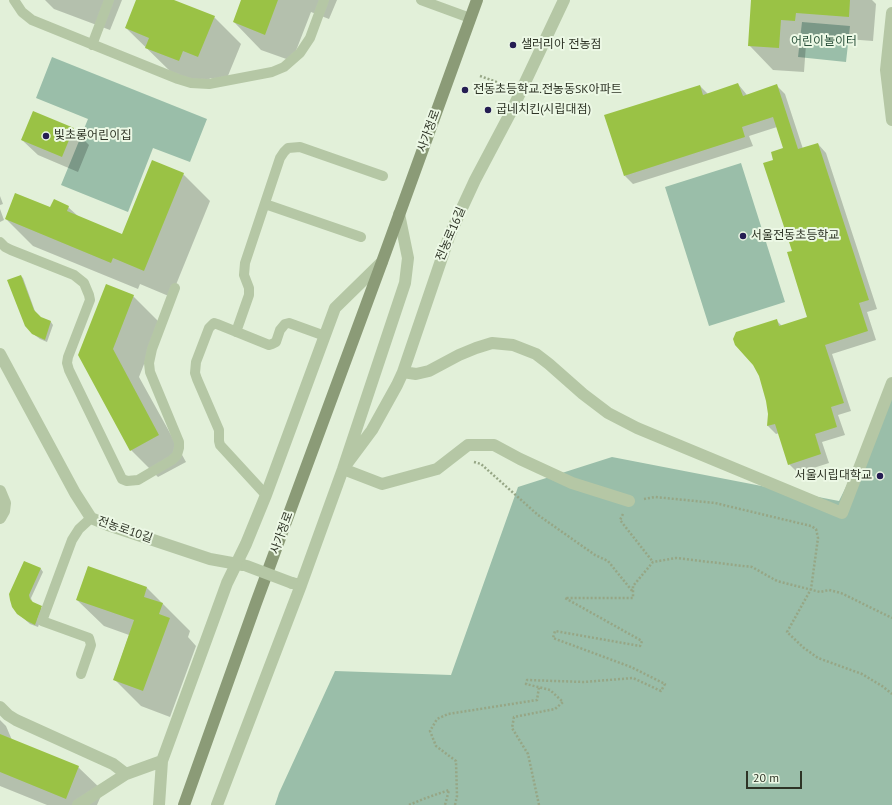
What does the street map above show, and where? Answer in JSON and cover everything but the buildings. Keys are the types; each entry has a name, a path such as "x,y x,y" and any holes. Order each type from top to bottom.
{"main road":[{"name":"사가정로","path":"184,805 256,603 477,0"}],"street":[{"name":"전농로16길","path":"343,469 372,430 389,402 403,372 450,234 564,0"},
{"path":"892,13 886,70 892,120"},
{"path":"217,805 297,584 343,469 404,283 408,258 399,214"},
{"name":"사가정로","path":"159,805 162,761 227,583 242,564 266,495 336,308 382,262"},
{"path":"403,372 416,374 429,371 459,355 492,343 514,345 536,354 608,413 637,428 842,513 892,383"},
{"name":"전농로10길","path":"0,354 90,518 210,559 242,564 297,584"},
{"path":"343,469 382,484 437,469 468,446 494,445 572,483 629,501"},
{"path":"0,491 6,503 0,518"},
{"path":"0,707 16,720 113,764 126,774"},
{"path":"78,805 126,774 162,761"}],"lane":[{"path":"14,0 22,12 32,20 191,83 209,84 272,72 284,67 300,53 310,38 324,0"},
{"path":"92,45 109,0"},
{"path":"421,0 470,18"},
{"path":"236,332 249,295 249,288 244,275 245,263 280,158 288,148 294,146 300,147 383,176"},
{"path":"265,204 361,237"},
{"path":"0,242 11,250 74,275 84,283 90,300 67,363 122,479 127,481 138,480 172,460 177,455 179,448 179,442 150,372 149,363 152,349 175,288"},
{"path":"266,495 220,445 219,430 195,373 196,362 210,325 214,323 269,345 276,342 280,330 285,324 289,323 325,336"},
{"path":"81,674 91,645 89,638 42,621 72,540 79,529 90,518"}],"path":[{"path":"480,76 521,90"},
{"path":"469,460 481,464 538,515 595,555 608,561 634,593"},
{"path":"653,562 620,520 629,501 655,497 715,503 811,526 816,529 818,538 811,589 787,632 804,648 818,658 862,674 892,694"},
{"path":"539,805 528,754 512,728 514,717 555,709 563,702 550,690 526,684 527,680 584,682 633,678 661,691 665,684 631,667 553,638 555,631 640,646 642,641 565,598 633,598 633,586 653,562 676,558 752,567 777,581 820,592 830,590 841,593 892,618"},
{"path":"455,805 457,796 456,761 436,746 430,732 437,719 448,714 537,700 539,687"},
{"path":"409,805 449,790 445,805"}],"green space":[{"name":"어린이놀이터","path":"802,22 850,26 846,62 798,57"},
{"path":"52,57 207,119 190,162 153,148 128,212 61,185 88,119 36,98"},
{"path":"741,163 785,302 709,326 665,187"},
{"path":"892,378 892,805 275,805 279,793 335,671 451,675 518,487 612,457 839,501 879,420"}],"place":[{"name":"샐러리아 전농점","path":"513,45"},
{"name":"전동초등학교.전농동SK아파트","path":"465,90"},
{"name":"굽네치킨(시립대점)","path":"488,110"},
{"name":"빛초롱어린이집","path":"46,136"},
{"name":"서울전동초등학교","path":"743,236"},
{"name":"서울시립대학교","path":"880,476"}]}
